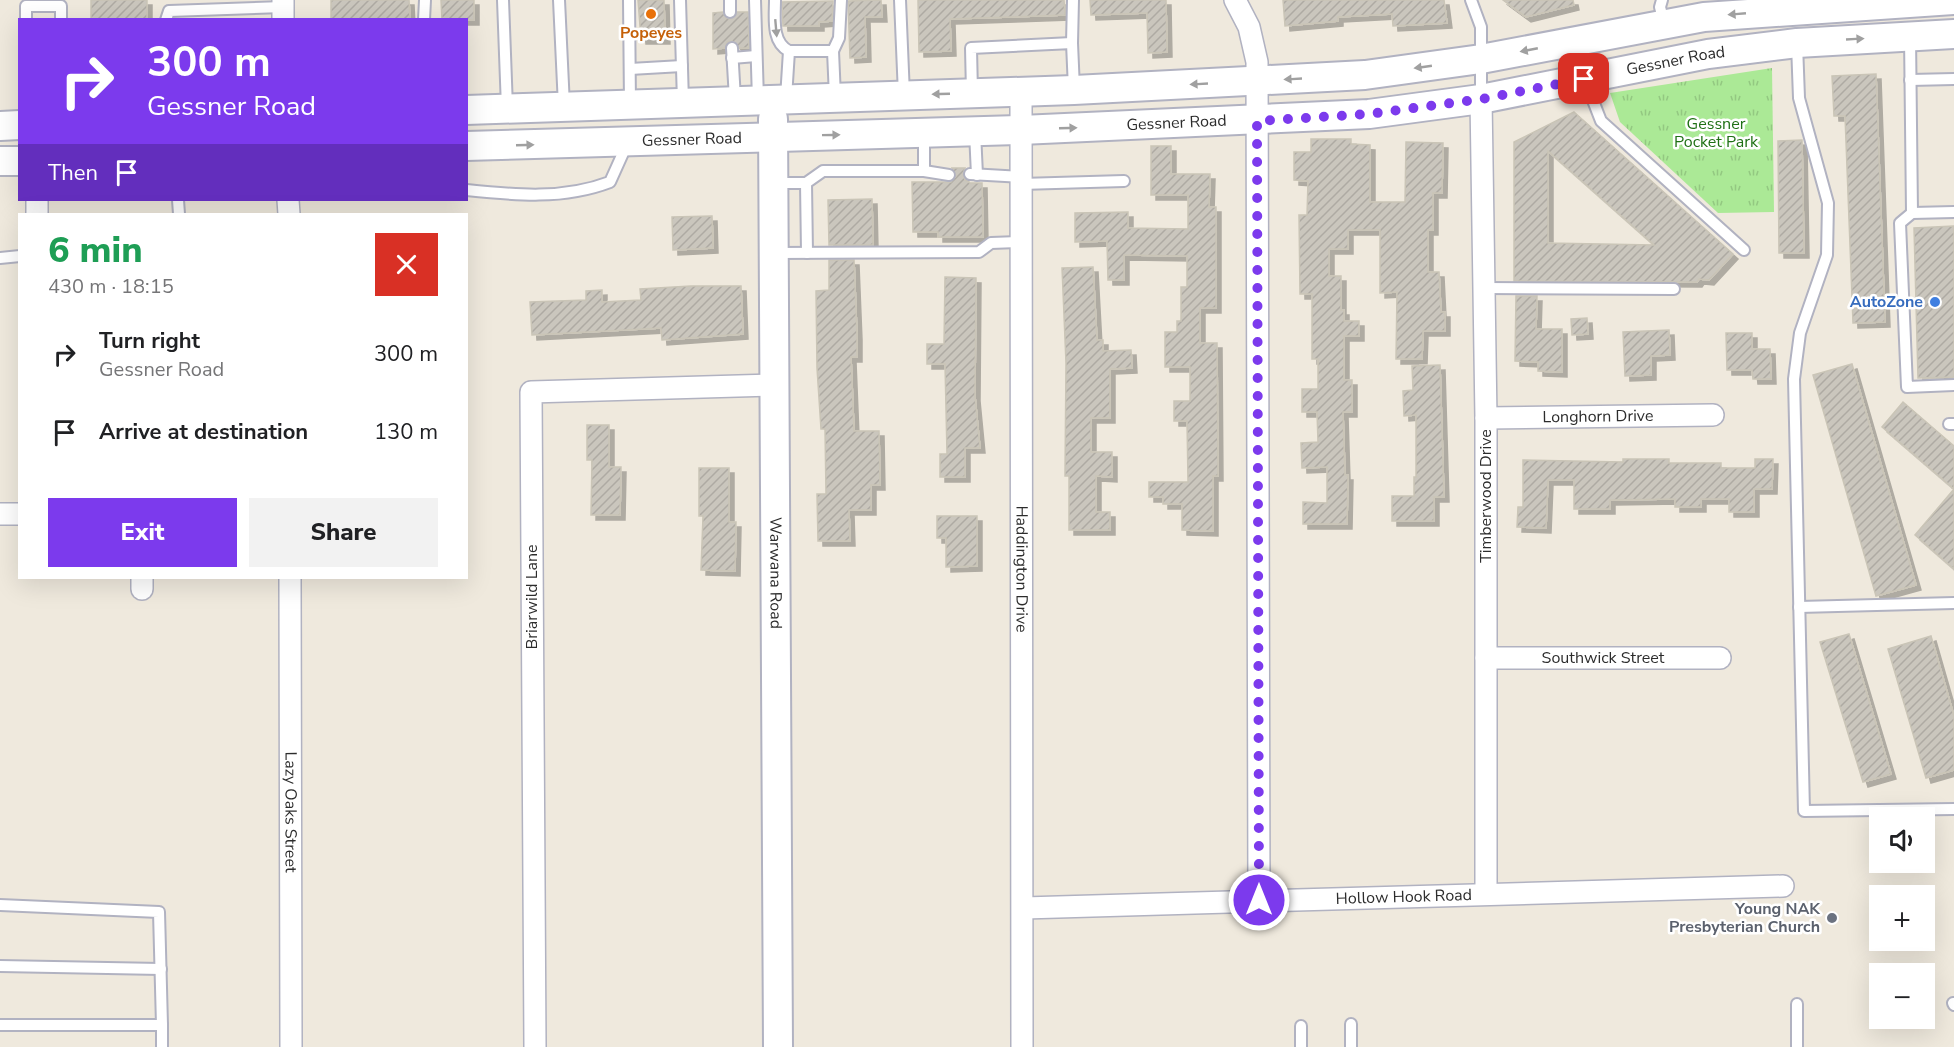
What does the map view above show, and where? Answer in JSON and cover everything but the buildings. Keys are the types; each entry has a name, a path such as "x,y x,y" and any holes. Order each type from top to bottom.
{"main road":[{"name":"Gessner Road","path":"468,147 628,141 773,113 835,98 1074,90 1365,75 1481,59 1663,12 1704,17 1795,5 1954,0"},
{"path":"1795,5 1797,42"},
{"name":"Gessner Road","path":"468,110 682,103 924,133 1257,121 1369,114 1482,99 1708,54 1797,42 1954,34"},
{"name":"Warwana Road","path":"773,113 778,1047"},
{"path":"0,126 18,125"},
{"path":"0,161 18,161"}],"street":[{"path":"1235,0 1249,27 1257,62 1259,900"},
{"name":"Haddington Drive","path":"1021,91 1024,908 1022,1047"},
{"name":"Timberwood Drive","path":"1482,99 1486,418 1486,894"},
{"name":"Briarwild Lane","path":"534,1047 531,392 775,385"},
{"name":"Longhorn Drive","path":"1486,418 1713,415"},
{"path":"0,514 18,514"},
{"name":"Lazy Oaks Street","path":"290,579 291,1047"},
{"name":"Southwick Street","path":"1486,658 1720,658"},
{"name":"Hollow Hook Road","path":"1024,908 1783,886"}],"lane":[{"path":"424,18 425,0"},
{"path":"503,0 508,108"},
{"path":"559,0 564,107"},
{"path":"629,0 630,104"},
{"path":"680,0 682,103"},
{"path":"730,0 730,12"},
{"path":"754,0 756,56 773,113"},
{"path":"775,0 778,42 789,51 833,51"},
{"path":"835,98 833,51 839,38 841,0"},
{"path":"900,0 904,95"},
{"path":"1073,0 1074,90"},
{"path":"1471,0 1481,27 1482,99"},
{"path":"26,18 26,6 61,6 61,18"},
{"path":"167,18 169,11 283,9"},
{"path":"1910,36 1912,213"},
{"path":"1797,42 1799,98 1828,203 1827,255 1800,333 1794,379 1804,811 1954,809"},
{"path":"972,93 972,48 1072,43"},
{"path":"773,113 789,51"},
{"path":"756,56 732,53 773,113"},
{"path":"630,69 682,66"},
{"path":"1584,79 1601,121 1744,250"},
{"path":"1910,80 1954,79"},
{"path":"975,132 974,175 1021,180 1124,181"},
{"path":"924,133 924,171"},
{"path":"468,190 531,196 570,192 602,185 610,182 628,141"},
{"path":"773,183 806,183 823,171 924,171 949,175"},
{"path":"806,183 807,253"},
{"path":"1954,212 1912,213 1900,223 1907,387 1954,386"},
{"path":"774,253 979,252 991,243 1021,243"},
{"path":"0,258 18,256"},
{"path":"1484,288 1674,290"},
{"path":"1799,607 1954,603"},
{"path":"0,905 159,912 162,1047"},
{"path":"0,966 160,969"},
{"path":"1797,1004 1797,1047"},
{"path":"1351,1024 1351,1047"},
{"path":"0,1025 162,1025"},
{"path":"1301,1026 1301,1047"}],"green space":[{"name":"Gessner Pocket Park","path":"1772,68 1774,212 1718,213 1620,122 1610,93"}],"place":[{"name":"Popeyes","path":"651,14"},
{"name":"AutoZone","path":"1935,302"},
{"name":"Young NAK Presbyterian Church","path":"1832,918"}],"route":[{"path":"1259,900 1257,121 1369,114 1482,99 1584,79"}]}
